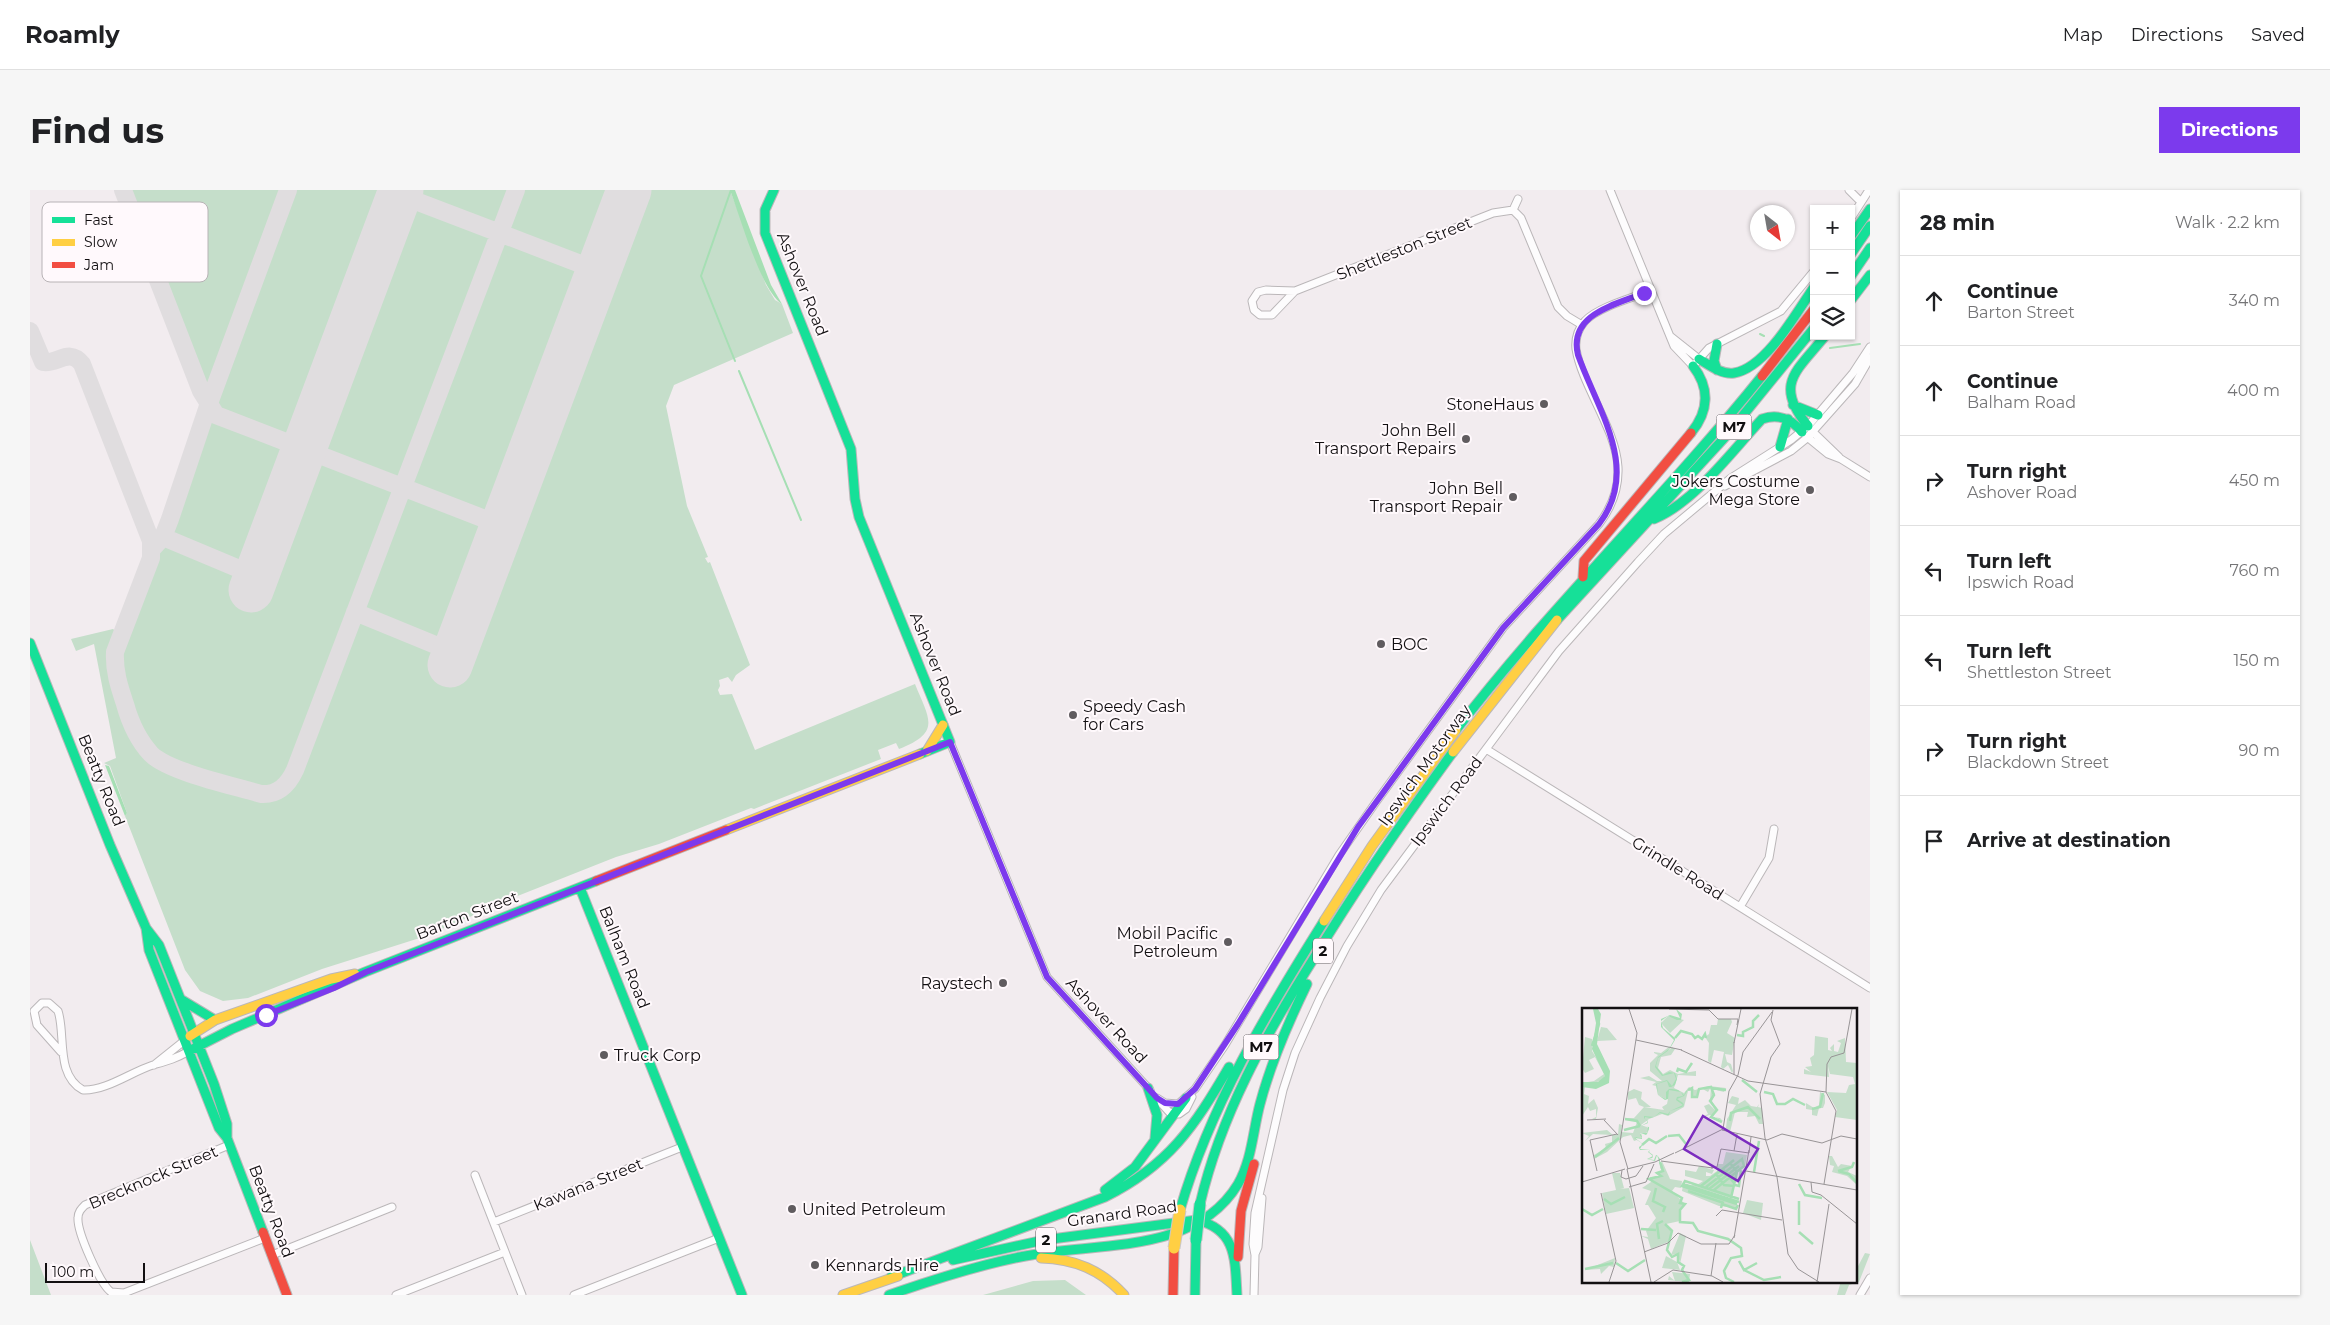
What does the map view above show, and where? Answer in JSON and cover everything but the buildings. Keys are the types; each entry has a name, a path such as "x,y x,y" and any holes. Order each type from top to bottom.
{"main road":[{"name":"Ashover Road","path":"774,190 766,204 763,226 767,241 851,449 855,500 859,517 950,742"},
{"path":"1855,228 1866,206"},
{"path":"1854,250 1870,226"},
{"path":"1855,270 1870,248"},
{"path":"1855,295 1870,275"},
{"path":"1696,362 1717,370 1735,373 1754,365 1810,292"},
{"name":"Ipswich Motorway","path":"1173,1295 1174,1248 1180,1210 1195,1158 1218,1106 1299,962 1374,843 1431,762 1511,660 1583,577 1713,436 1810,314"},
{"name":"Ipswich Motorway","path":"1195,1295 1196,1240 1200,1204 1213,1150 1238,1089 1348,900 1424,789 1480,714 1558,620 1738,423 1810,333"},
{"path":"1808,432 1790,404 1788,392 1790,381 1822,340"},
{"path":"1717,344 1714,361 1717,370"},
{"path":"1583,577 1584,561 1701,421 1707,402 1706,389 1696,362"},
{"path":"1790,404 1806,412 1818,415"},
{"path":"1649,520 1671,512 1709,476 1762,419 1775,415 1788,419 1808,432"},
{"path":"1780,447 1788,428 1788,419"},
{"name":"Beatty Road","path":"30,643 110,845 146,928 159,944 182,1000 223,1109 227,1124 228,1142"},
{"path":"927,751 943,725"},
{"path":"580,888 950,742"},
{"name":"Barton Street","path":"186,1046 199,1045 217,1034 334,988 366,972 580,888"},
{"name":"Balham Road","path":"580,888 742,1295"},
{"name":"Granard Road","path":"889,1295 994,1264 1059,1250 1158,1236 1185,1230 1225,1203 1239,1182 1247,1162 1267,1080 1298,1002 1348,900"},
{"name":"Beatty Road","path":"146,928 149,950 219,1128 228,1142 287,1295"},
{"path":"892,1277 1105,1197 1137,1181 1166,1159 1195,1125 1264,1007 1299,962"},
{"name":"Barton Street","path":"186,1046 194,1032 215,1020 331,979 366,972"},
{"path":"182,1000 190,1002 215,1020"},
{"path":"1236,1262 1240,1253 1240,1224 1243,1203 1254,1164 1267,1080"},
{"path":"1148,1088 1155,1105 1158,1120 1152,1145"},
{"path":"981,1243 1109,1188 1130,1173 1186,1098"},
{"path":"1201,1220 1228,1225 1240,1224"},
{"path":"1201,1220 1224,1234 1233,1248 1236,1262 1236,1295"},
{"name":"Granard Road","path":"843,1295 892,1277 954,1260 1036,1242 1201,1220"},
{"path":"994,1264 1046,1258 1070,1261 1098,1272 1124,1295"}],"street":[{"path":"1610,190 1670,336 1696,362 1717,344 1766,321 1782,311 1810,276"},
{"path":"1849,190 1866,206"},
{"path":"1855,215 1866,206 1869,190"},
{"path":"1518,199 1513,210 1526,226 1558,307 1566,316 1582,325"},
{"name":"Shettleston Street","path":"1295,291 1272,315 1260,315 1254,310 1253,297 1261,291 1295,291 1493,213 1513,210"},
{"path":"1174,1114 1185,1110 1195,1089 1238,1024 1358,827 1503,628 1605,515 1615,496 1618,468 1615,452 1576,349 1577,334 1582,325 1595,313 1650,291"},
{"name":"Ipswich Road","path":"1255,1254 1252,1247 1256,1207 1275,1119 1289,1071 1310,1019 1339,961 1397,866 1559,651 1643,556 1678,522 1738,472 1808,432 1818,415 1853,373 1870,347"},
{"name":"Ipswich Road","path":"1723,486 1791,451 1854,384 1870,358"},
{"path":"1808,432 1841,459 1870,477"},
{"name":"Ashover Road","path":"950,742 1047,977 1166,1110 1174,1114"},
{"name":"Grindle Road","path":"1486,749 1870,988"},
{"path":"1740,907 1769,858 1774,829"},
{"path":"61,1052 34,1020 34,1011 42,1003 50,1003 58,1011 61,1052 71,1078 80,1089 95,1088 154,1065 186,1046"},
{"path":"154,1065 165,1064 186,1046"},
{"path":"1157,1098 1171,1104 1180,1103 1195,1089"},
{"name":"Brecknock Street","path":"228,1142 92,1200 79,1212 78,1223 99,1278 110,1292 119,1294 129,1292 265,1238"},
{"name":"Kawana Street","path":"494,1222 682,1147"},
{"name":"Ipswich Road","path":"1254,1295 1255,1254 1258,1247 1263,1174"},
{"path":"475,1175 522,1295"},
{"path":"272,1255 392,1207"},
{"path":"1240,1224 1251,1216 1256,1207"},
{"path":"574,1295 719,1238"},
{"path":"396,1295 505,1252"},
{"path":"1860,1295 1870,1278"}],"shaded area":[{"path":"129,190 730,190 766,285 775,300 782,304 793,333 674,385 666,406 687,506 708,557 705,558 708,563 710,562 750,665 736,675 732,682 728,677 719,680 720,686 718,690 720,695 732,694 755,750 915,684 927,715 927,730 922,737 899,749 896,743 878,750 881,759 754,809 751,808 659,844 616,857 515,897 426,936 322,969 248,998 223,1001 200,991 185,970 125,816 127,813 110,766 104,763 116,758 94,644 76,651 71,639 113,629 118,633 115,650 119,651 122,648 213,408 164,282 208,282 208,202 134,202"},
{"path":"730,190 735,190 771,285 782,304 766,284 759,269"},
{"path":"105,765 109,766 127,813 125,816"},
{"path":"30,1240 51,1295 30,1295"},
{"path":"1865,1253 1870,1254 1859,1282 1849,1285 1845,1295 1837,1295 1841,1282 1858,1282 1858,1266"},
{"path":"1065,1280 1086,1295 983,1295 1033,1281"}],"waterway":[{"path":"731,190 701,276 735,361"},
{"path":"1760,334 1764,336"},
{"path":"1830,348 1860,344"},
{"path":"739,371 801,520"}],"taxiway":[{"path":"123,190 128,202"},
{"path":"152,549 163,537 170,519 208,406 288,190"},
{"path":"387,190 599,271"},
{"path":"30,331 43,362 72,357 82,364 151,541 151,558 115,652 115,666 119,685 135,730 151,754 172,767 203,778 261,794 273,793 286,784 295,770 516,190"},
{"path":"159,282 201,391 216,415 503,526"},
{"path":"163,537 256,576"},
{"path":"355,612 455,653"}],"runway":[{"path":"251,590 401,190"},
{"path":"450,665 629,190"}],"traffic: fast":[{"path":"774,190 765,210 765,233 851,449 855,499 859,517 950,742 920,754"},
{"path":"1855,230 1870,209"},
{"path":"1854,250 1870,226"},
{"path":"1855,270 1870,248"},
{"path":"1855,295 1870,275"},
{"path":"1699,359 1716,369 1729,373 1746,369 1758,361 1780,338 1810,293"},
{"path":"1557,620 1727,435 1810,333"},
{"path":"1808,426 1792,399 1791,388 1793,378 1798,369 1822,340"},
{"path":"1717,344 1714,361 1717,370"},
{"path":"1691,433 1701,416 1705,400 1705,391 1699,374 1693,366"},
{"path":"1456,730 1530,640 1725,421 1762,376"},
{"path":"1793,405 1818,415"},
{"path":"1654,519 1684,501 1712,475 1762,419 1768,417 1784,418 1802,432"},
{"path":"1780,447 1788,419"},
{"path":"30,643 110,845 146,928 149,950 219,1128 227,1138 263,1232"},
{"path":"1200,1204 1209,1171 1232,1107 1246,1076 1278,1017 1364,879 1453,752"},
{"path":"189,1051 232,1029 365,972 596,881"},
{"path":"580,888 742,1295"},
{"path":"1180,1210 1192,1171 1224,1097 1261,1025 1324,921"},
{"path":"146,928 159,945 214,1084 227,1124 227,1138"},
{"path":"889,1295 954,1274 1020,1257 1140,1242 1169,1235 1196,1224 1219,1207 1243,1175 1269,1073 1307,984"},
{"path":"182,1000 215,1020"},
{"path":"891,1277 1105,1197 1127,1185 1163,1158 1178,1142 1204,1108 1229,1067"},
{"path":"1148,1088 1157,1115 1155,1138"},
{"path":"1105,1190 1135,1167 1186,1098"},
{"path":"1196,1240 1200,1204"},
{"path":"953,1260 1044,1240 1197,1220 1220,1231 1227,1239 1236,1270 1237,1295"},
{"path":"1195,1295 1196,1240"}],"traffic: slow":[{"path":"1453,752 1557,620"},
{"path":"927,751 943,725"},
{"path":"1324,921 1372,846 1456,730"},
{"path":"726,830 920,754"},
{"path":"190,1036 215,1020 331,979 355,974"},
{"path":"1174,1248 1180,1210"},
{"path":"1041,1258 1065,1261 1087,1268 1106,1279 1124,1295"},
{"path":"843,1295 898,1276"}],"traffic: jam":[{"path":"1762,376 1810,314"},
{"path":"1583,577 1584,561 1691,433"},
{"path":"596,881 726,830"},
{"path":"1238,1257 1241,1211 1254,1164"},
{"path":"263,1232 287,1295"},
{"path":"1173,1295 1174,1248"}],"place":[{"name":"StoneHaus","path":"1544,404"},
{"name":"John Bell Transport Repairs","path":"1466,439"},
{"name":"Jokers Costume Mega Store","path":"1810,490"},
{"name":"John Bell Transport Repair","path":"1513,497"},
{"name":"BOC","path":"1381,644"},
{"name":"Speedy Cash for Cars","path":"1073,715"},
{"name":"Mobil Pacific Petroleum","path":"1228,942"},
{"name":"Raystech","path":"1003,983"},
{"name":"Truck Corp","path":"604,1055"},
{"name":"United Petroleum","path":"792,1209"},
{"name":"Kennards Hire","path":"815,1265"}],"route":[{"path":"266,1015 334,988 366,972 950,742 1050,983 1157,1098 1168,1104 1184,1101 1195,1089 1225,1045 1339,855 1358,827 1503,628 1536,590 1599,524 1611,505 1617,486 1617,460 1612,442 1576,349 1577,334 1590,316 1644,293"}]}
